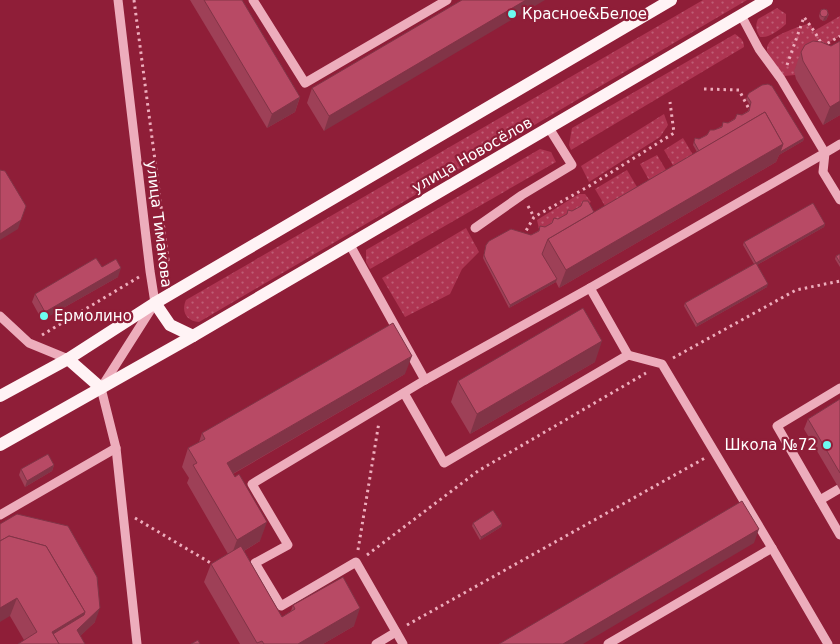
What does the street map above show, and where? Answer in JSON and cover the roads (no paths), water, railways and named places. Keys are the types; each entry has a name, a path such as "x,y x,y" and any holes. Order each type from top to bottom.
{"main road":[{"path":"0,396 68,359 156,303 671,0"},
{"name":"улица Новосёлов","path":"0,445 350,245 767,0"},
{"path":"156,303 170,325 193,336"},
{"path":"68,359 101,388"}],"street":[{"name":"улица Тимакова","path":"101,388 156,303 150,271 118,0"},
{"path":"253,0 305,83 447,0"},
{"path":"742,15 759,49 781,79 825,153 823,172 840,200"},
{"path":"475,228 572,165 549,128"},
{"path":"403,644 356,562 282,606 255,563 288,545 252,484 425,380 590,288 840,144"},
{"path":"350,245 425,380"},
{"path":"590,288 628,355"},
{"path":"0,316 29,343 68,359"},
{"path":"404,394 444,463 628,355 662,364 828,644"},
{"path":"101,388 116,448 137,644"},
{"path":"840,388 777,426 840,535"},
{"path":"0,516 116,448"},
{"path":"820,500 839,489"},
{"path":"608,644 772,548"},
{"path":"376,644 396,632"}],"place":[{"name":"Красное&Белое","path":"512,14"},
{"name":"Ермолино","path":"44,316"},
{"name":"Школа №72","path":"827,445"}]}
